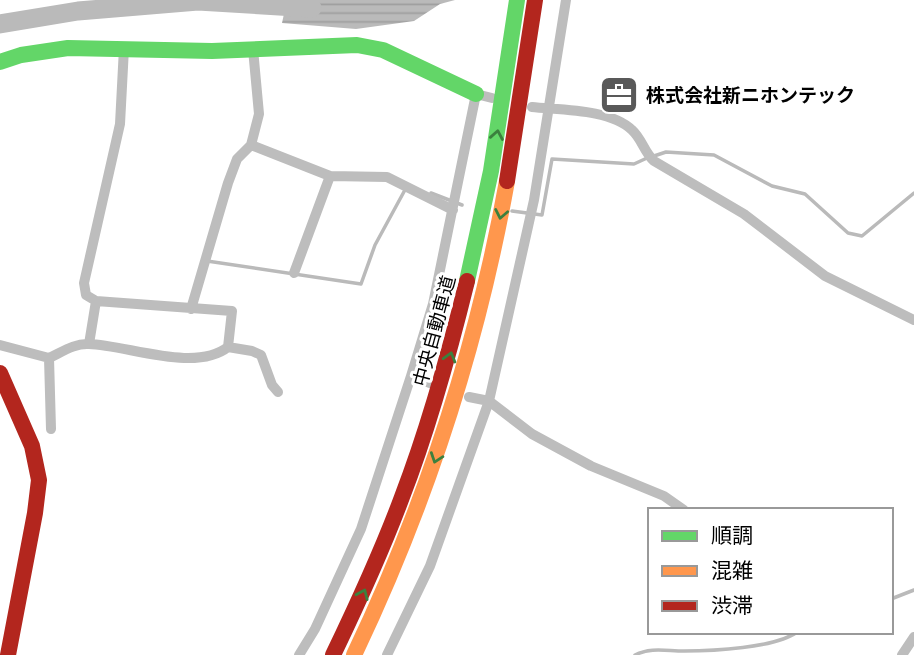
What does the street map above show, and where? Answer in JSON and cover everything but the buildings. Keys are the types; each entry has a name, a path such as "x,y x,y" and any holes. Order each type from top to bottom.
{"main road":[{"name":"中央自動車道","path":"333,655 380,556 409,483 452,350 487,195 517,1"},
{"name":"中央自動車道","path":"354,655 426,488 472,343 507,183 534,1"},
{"path":"0,62 38,51 124,48 192,51 357,46 383,50 484,96"},
{"path":"0,373 33,446 39,480 8,655"}],"street":[{"path":"387,655 430,566 489,401 531,213 566,0"},
{"path":"0,345 49,358 76,345 89,344 163,357 217,356 228,347 232,311 96,301 86,295 84,283 120,124 124,48"},
{"path":"191,309 228,183 237,159 251,145 259,114 253,49"},
{"path":"299,655 315,629 361,529 433,304 455,205 484,96"},
{"path":"532,107 602,114 621,123 632,130 650,157 744,214 825,276 914,320"},
{"path":"251,145 330,176 387,177 455,205"},
{"path":"294,273 330,176"},
{"path":"89,344 96,301"},
{"path":"228,347 261,355 272,385 278,392"},
{"path":"49,358 51,429"},
{"path":"411,376 430,383"},
{"path":"469,397 489,401 532,434 591,466 664,496 681,508"},
{"path":"902,655 914,638"}],"shaded area":[{"path":"287,0 455,0 440,4 414,21 356,29 282,23"}],"waterway":[{"path":"0,24 78,11 198,1 312,8"},
{"path":"654,156 666,152 714,155 772,186 805,194 848,233 862,236 914,193"},
{"path":"512,211 542,215 552,159 634,164 647,158"},
{"path":"207,261 361,284 375,245 406,188"},
{"path":"431,193 462,205"},
{"path":"893,598 914,590"},
{"path":"635,655 653,650 743,648 774,642 793,634"}],"traffic: fast":[{"path":"467,281 491,171 517,0"},
{"path":"0,62 21,55 68,48 212,51 357,45 383,50 476,94"}],"traffic: slow":[{"path":"354,655 404,540 447,423 481,304 507,181"}],"traffic: jam":[{"path":"507,181 535,0"},
{"path":"333,655 378,557 412,471 438,390 467,281"},
{"path":"0,373 32,446 39,480 8,655"}],"place":[{"name":"株式会社新ニホンテック","path":"619,95"}]}
